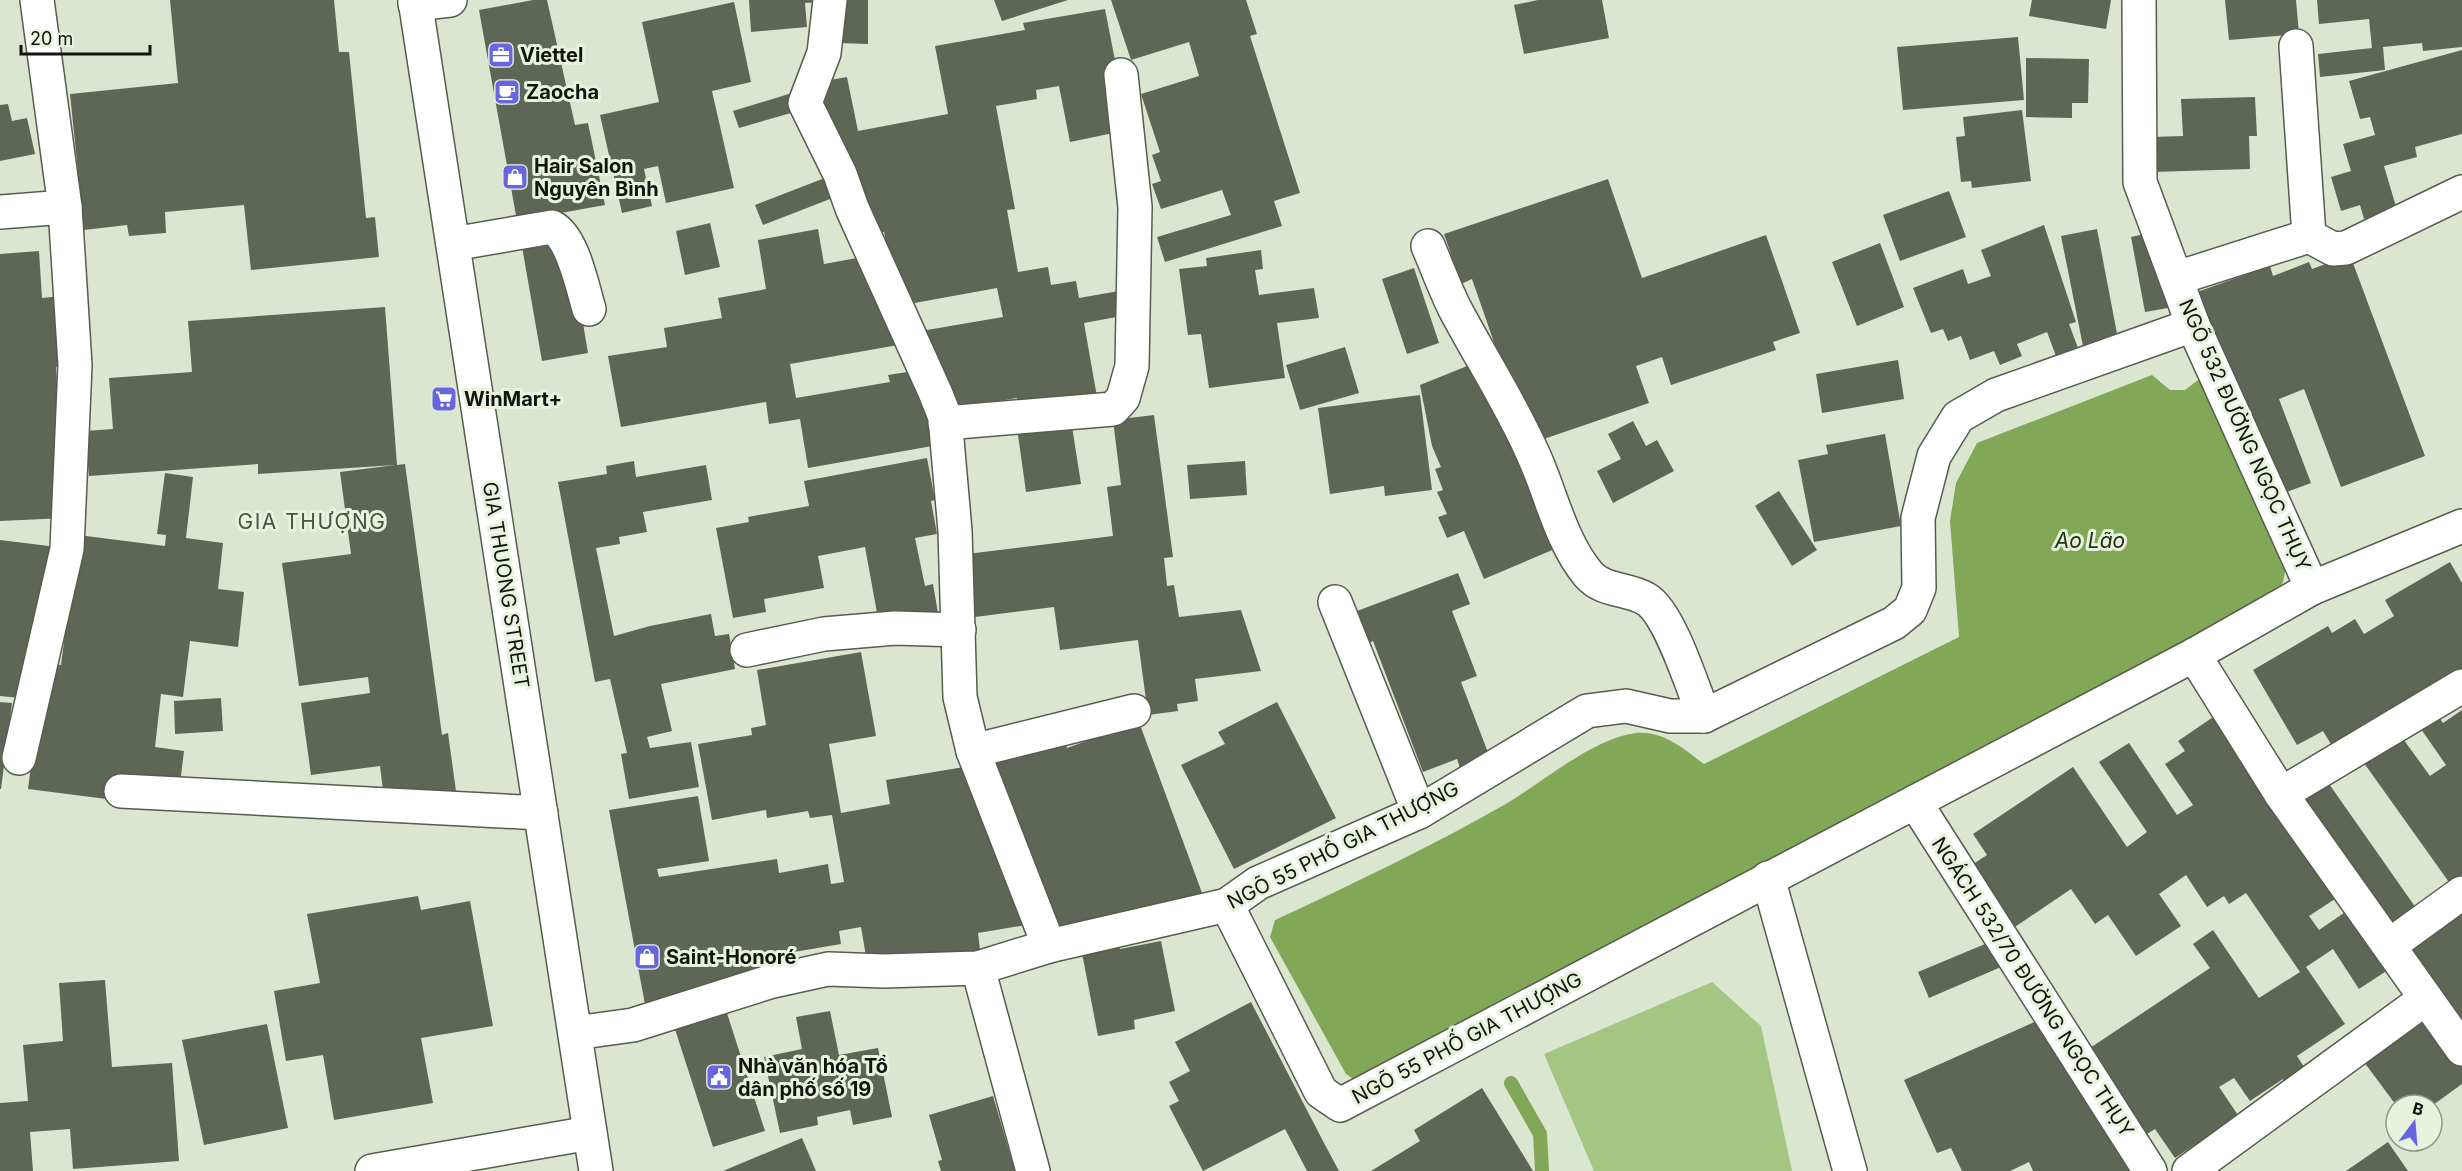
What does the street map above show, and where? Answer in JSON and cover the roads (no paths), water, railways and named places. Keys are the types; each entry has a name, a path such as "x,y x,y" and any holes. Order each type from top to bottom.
{"street":[{"path":"19,758 67,549 75,365 65,207 37,0"},
{"path":"415,2 450,0"},
{"path":"830,0 824,53 805,103 840,174 852,208 935,392 945,423 955,531 960,697 973,751 1049,946"},
{"name":"NGÕ 532 ĐƯỜNG NGỌC THỤY","path":"1768,878 2194,655 2312,588 2193,325 2140,182 2139,0"},
{"name":"GIA THUONG STREET","path":"415,2 596,1171"},
{"path":"2296,46 2309,236"},
{"path":"945,423 1113,410 1123,398 1132,366 1136,207 1122,75"},
{"path":"2177,278 2309,236 2333,249 2346,248 2462,192"},
{"path":"0,212 65,207"},
{"path":"453,244 552,227 559,231 568,242 589,309"},
{"path":"1428,246 1455,309 1496,381 1534,456 1554,514 1589,576 1608,588 1645,597 1657,607 1669,629 1704,716"},
{"name":"NGÕ 55 PHỐ GIA THƯỢNG","path":"575,1033 633,1025 769,982 828,969 884,971 978,968 1049,946 1227,905 1258,883 1419,812 1587,711 1626,706 1670,716 1704,716 1894,623 1911,610 1919,588 1918,518 1934,456 1958,417 1996,395 2193,325"},
{"path":"2312,588 2462,526"},
{"path":"1335,602 1419,812"},
{"path":"747,650 825,634 895,628 959,630"},
{"path":"2194,655 2281,794 2390,945 2425,999 2460,1044"},
{"path":"2281,794 2462,686"},
{"path":"973,751 1134,711"},
{"path":"121,791 541,813"},
{"name":"NGÁCH 532/70 ĐƯỜNG NGỌC THỤY","path":"1915,802 2150,1171"},
{"path":"1768,878 1850,1171"},
{"name":"NGÕ 55 PHỐ GIA THƯỢNG","path":"1227,905 1321,1092 1340,1105 1768,878"},
{"path":"2390,945 2462,894"},
{"path":"978,968 1032,1171"},
{"path":"2189,1171 2425,999"},
{"path":"372,1171 590,1133"}],"water":[{"name":"Ao Lão","path":"2152,375 2170,390 2185,390 2202,377 2287,562 2283,582 2276,594 1365,1087 1346,1074 1270,937 1275,920 1391,865 1476,821 1603,743 1636,733 1655,734 1673,742 1704,764 1959,637 1950,521 1956,483 1977,443"}],"waterway":[{"path":"1511,1083 1540,1134 1542,1171"}],"place":[{"name":"Viettel","path":"501,55"},
{"name":"Zaocha","path":"507,92"},
{"name":"Hair Salon Nguyên Bình","path":"515,177"},
{"name":"WinMart+","path":"444,399"},
{"name":"Saint-Honoré","path":"647,957"},
{"name":"Nhà văn hóa Tổ dân phố số 19","path":"719,1077"}],"district":[{"name":"GIA THƯỢNG","path":"312,522"}]}
